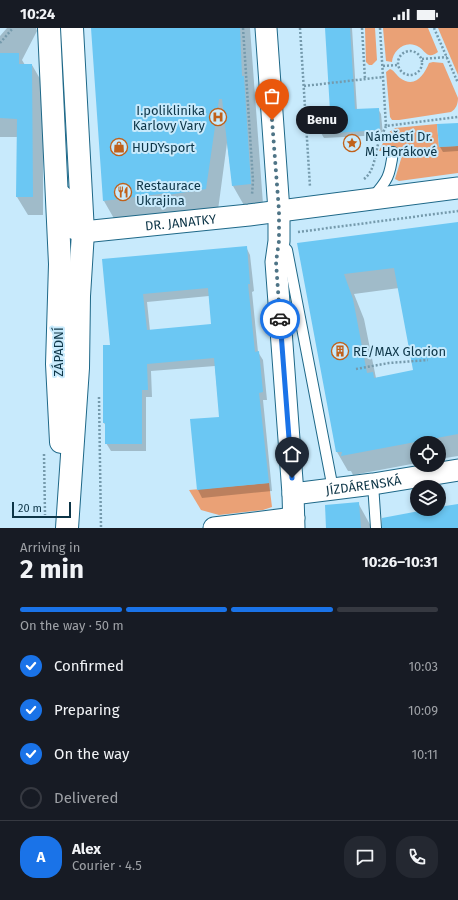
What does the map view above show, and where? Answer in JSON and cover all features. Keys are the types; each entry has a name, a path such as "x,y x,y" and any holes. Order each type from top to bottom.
{"street":[{"name":"ZÁPADNÍ","path":"49,28 60,264 57,364 66,528"},
{"name":"ZÁPADNÍ","path":"66,528 78,368 79,296 83,232 72,28"},
{"path":"214,528 294,523 276,262 287,238 279,211 266,28"},
{"name":"ZÁPADNÍ","path":"56,176 70,227 83,232"},
{"path":"279,211 458,188"},
{"name":"DR. JANATKY","path":"83,232 279,211"},
{"name":"JÍZDÁRENSKÁ","path":"293,494 373,484 458,470"}],"lane":[{"path":"370,200 386,182 391,167 393,152"},
{"path":"287,238 287,250 333,489"},
{"path":"373,484 376,528"}],"path":[{"path":"0,43 13,28"},
{"path":"243,28 253,181 253,190 250,198"},
{"path":"300,28 310,187"},
{"path":"362,28 365,79"},
{"path":"380,28 386,126"},
{"path":"434,28 458,83"},
{"path":"410,51 417,53 422,59 423,63 420,71 413,75 405,75 398,65 398,61 402,54 410,51"},
{"path":"422,59 447,57"},
{"path":"383,66 398,65"},
{"path":"304,86 383,77"},
{"path":"287,238 299,232 458,211"},
{"path":"356,369 389,363 428,360"},
{"path":"99,393 101,528"}],"shaded area":[{"path":"365,28 375,28 377,60 372,65 369,65 366,62"},
{"path":"383,28 428,28 438,52 429,55 419,47 409,44 401,47 395,53 392,62 386,61"},
{"path":"438,28 458,28 458,75"},
{"path":"429,63 443,63 458,98 457,104 453,111 392,120 390,117 386,72 390,69 400,78 410,82 422,76"},
{"path":"437,124 439,147 458,146 458,173 399,181 395,179 404,149 379,151 388,133 395,128"},
{"path":"269,483 272,507 263,510 219,515 201,510 189,490"}],"building":[{"path":"91,28 240,28 242,76 244,76 251,184 232,186 222,99 219,99 206,189 168,195 168,193 103,201"},
{"path":"325,28 350,28 355,109 379,108 380,130 320,134 318,111 330,111"},
{"path":"0,53 19,53 19,64 32,64 33,197 16,197 17,119 0,118"},
{"path":"458,123 458,146 439,147 437,124"},
{"path":"458,222 458,434 446,436 410,436 410,443 341,456 342,452 336,452 297,243","holes":["394,268 413,370 374,378 373,372 367,373 353,299 344,274"]},
{"path":"247,246 250,284 248,284 255,352 259,351 263,392 259,393 269,483 197,490 190,419 219,417 214,358 147,364 148,390 142,390 142,444 105,444 105,423 103,423 103,345 110,345 102,259","holes":["208,288 211,324 147,330 143,294"]},
{"path":"359,502 361,528 326,528 325,505"},
{"path":"458,504 458,528 382,528 382,518 410,513 410,516 446,516 446,506"}],"way so far":[{"path":"272,120 279,211 279,241 276,262 280,319"}],"place":[{"name":"I.poliklinika Karlovy Vary","path":"218,117"},
{"name":"Benu","path":"272,120"},
{"name":"Náměstí Dr. M. Horákové","path":"352,143"},
{"name":"HUDYsport","path":"119,147"},
{"name":"Restaurace Ukrajina","path":"123,192"},
{"name":"RE/MAX Glorion","path":"340,351"}],"route":[{"path":"280,319 292,478"}]}
